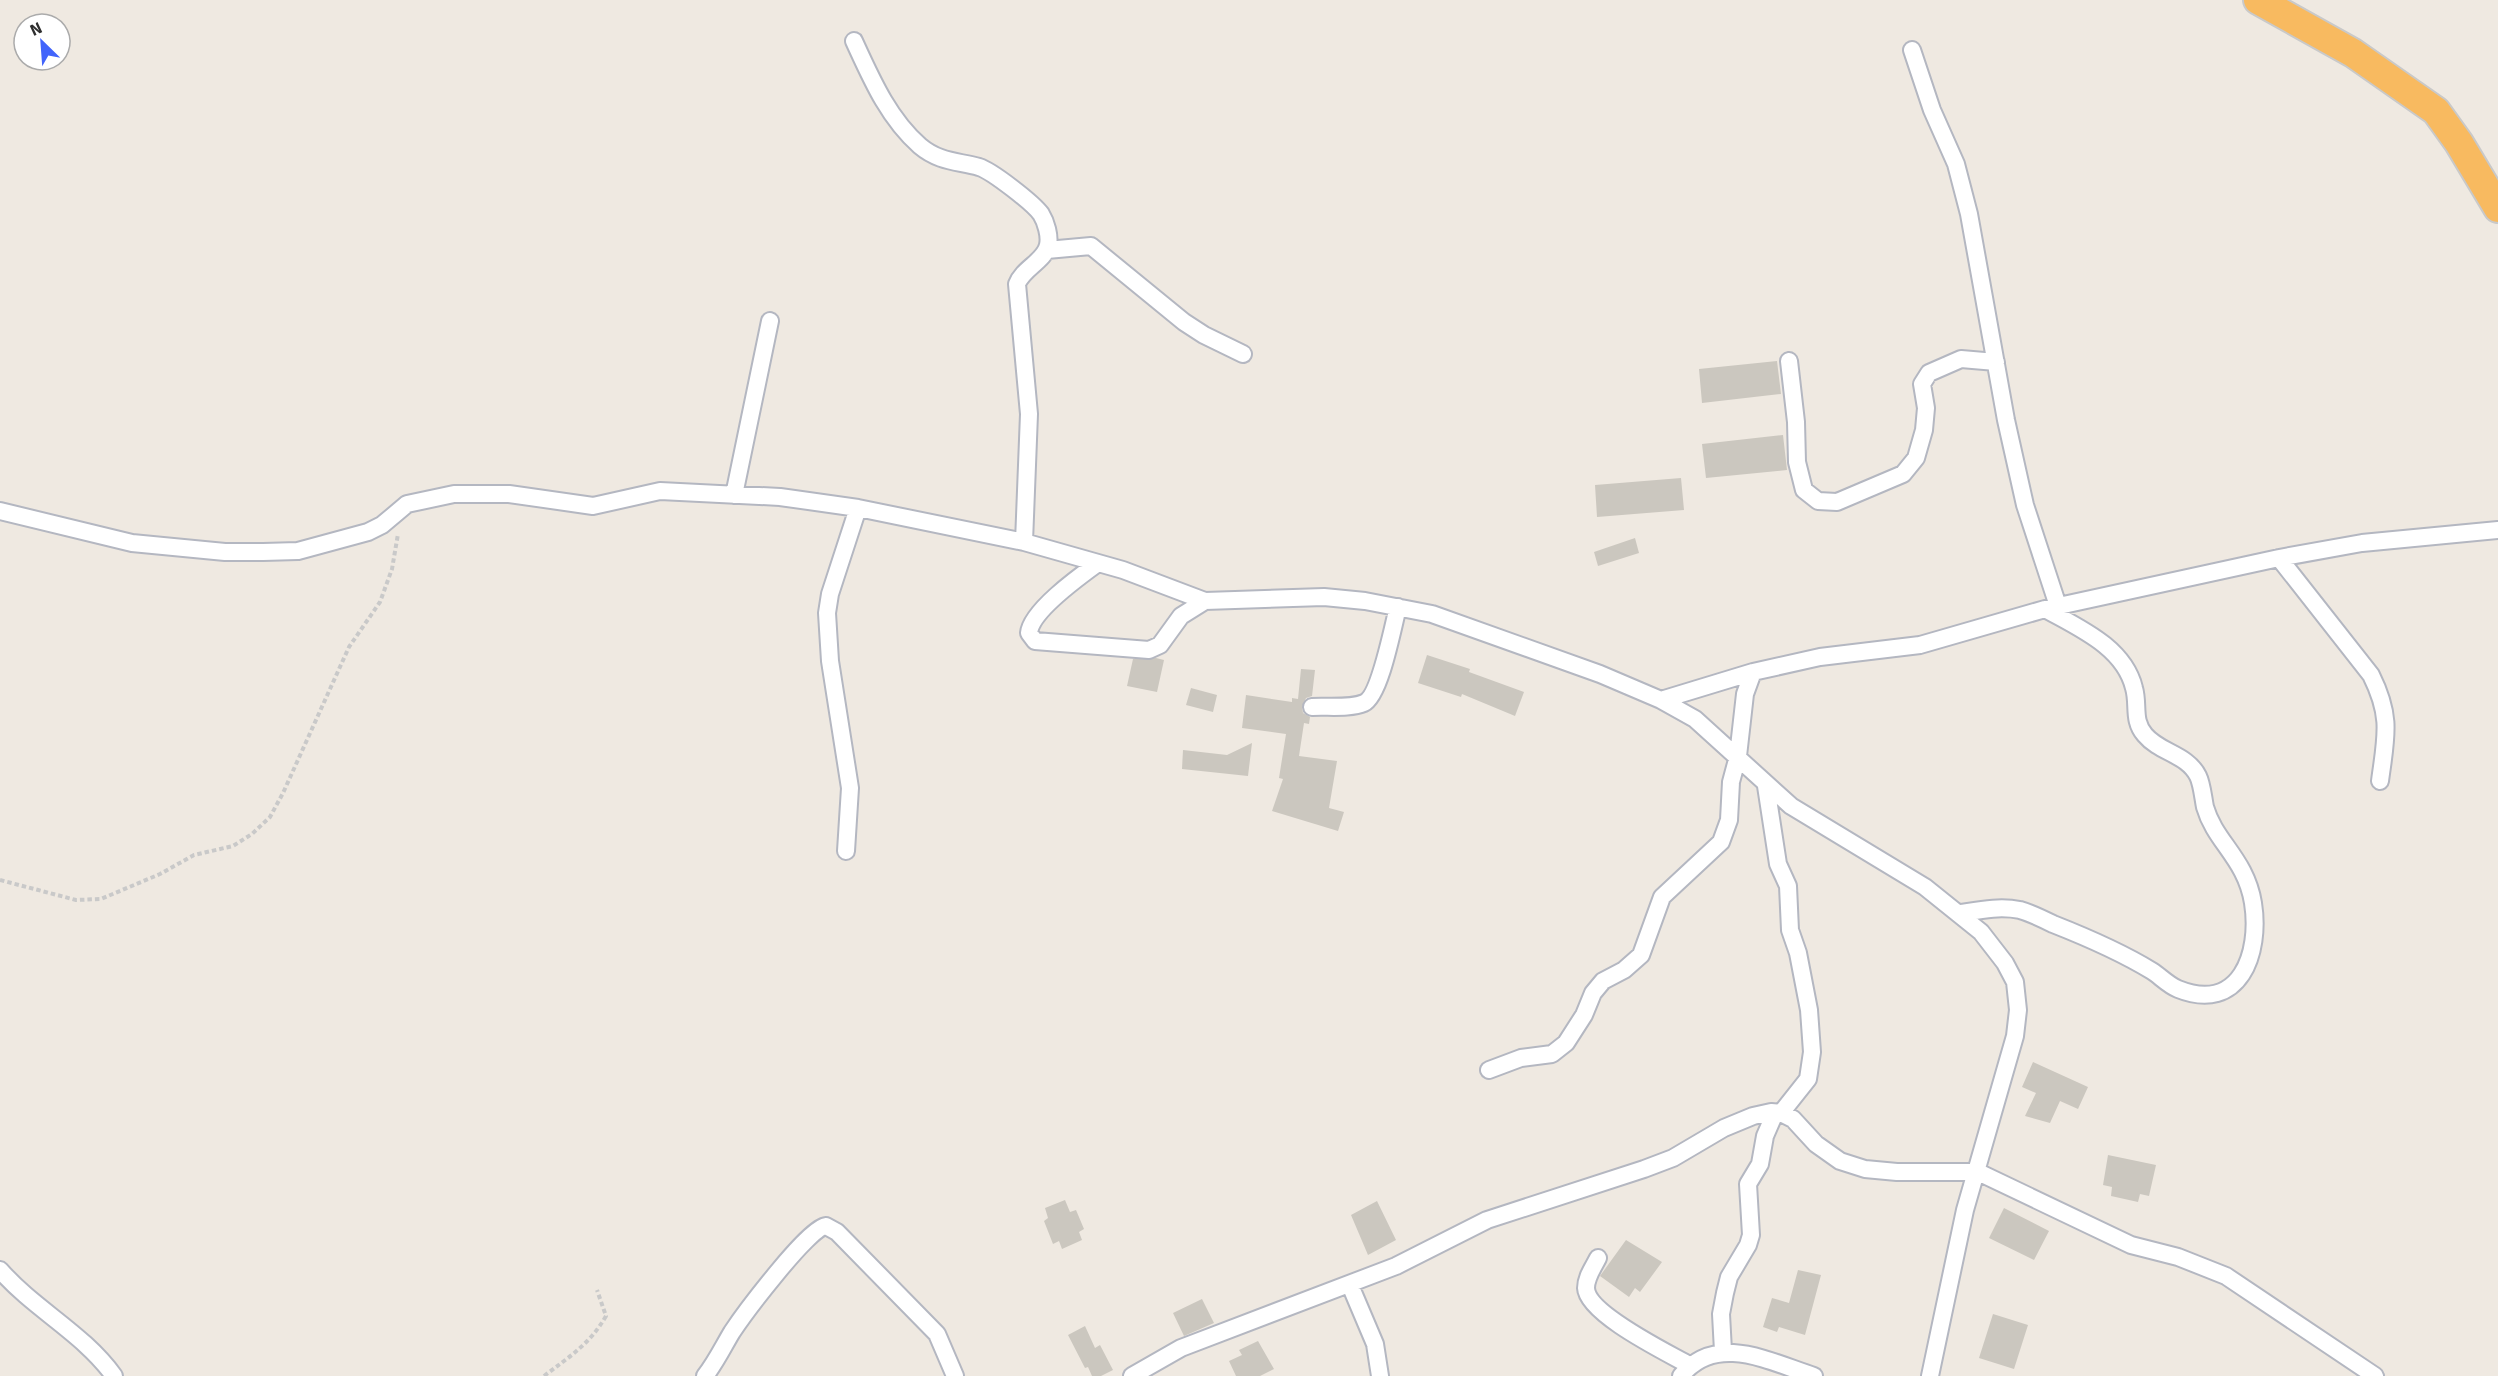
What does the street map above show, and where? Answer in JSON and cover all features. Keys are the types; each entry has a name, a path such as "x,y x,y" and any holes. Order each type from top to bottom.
{"highway":[{"path":"2258,0 2354,53 2436,111 2459,143 2498,208"}],"street":[{"path":"855,41 877,90 910,137 935,155 956,164 980,167 1028,201 1041,214 1047,228 1049,244 1047,250 1022,275 1017,284 1029,414 1024,542"},
{"path":"1912,50 1932,110 1956,164 1969,214 2025,505 2052,607 2110,649 2133,680 2136,721 2144,734 2164,750 2188,762 2199,777 2207,813 2246,874 2253,903 2254,929 2246,972 2239,981 2212,994 2176,988 2152,971 2122,955 2021,910 1984,909 1961,913"},
{"path":"1047,250 1091,246 1184,322 1204,335 1243,354"},
{"path":"734,495 770,321"},
{"path":"1788,361 1796,422 1797,462 1804,490 1818,501 1837,502 1903,474 1916,458 1924,430 1926,408 1922,384 1929,373 1961,359 1996,362"},
{"path":"0,511 132,543 225,552 263,552 298,551 368,532 382,525 407,504 454,494 509,494 593,506 660,491 780,497 858,508 1024,542 1098,563 1205,601 1324,597 1398,607 1469,625 1600,674 1661,700 1695,719 1738,756 1766,786 1791,806 1925,886 1961,913 1981,932 2005,963 2015,982 2018,1010 2004,1079 1965,1210 1930,1376"},
{"path":"846,851 850,788 830,661 827,613 830,594 858,508"},
{"path":"1661,700 1753,672 1820,657 1920,645 2052,607 2279,558 2362,543 2498,530"},
{"path":"2279,558 2371,675 2382,696 2388,718 2380,781"},
{"path":"1098,563 1064,587 1032,623 1029,633 1035,641 1149,650 1160,645 1181,616 1205,601"},
{"path":"1312,707 1363,704 1370,699 1381,671 1398,607"},
{"path":"1489,1070 1521,1058 1552,1054 1566,1043 1584,1015 1593,993 1603,981 1624,970 1641,954 1662,897 1721,842 1729,820 1731,782 1738,756 1745,694 1753,672"},
{"path":"1723,1352 1721,1314 1725,1293 1730,1277 1748,1245 1751,1234 1748,1184 1760,1164 1765,1136 1778,1113 1808,1079 1812,1052 1809,1010 1798,953 1790,930 1788,886 1778,864 1766,786"},
{"path":"1132,1376 1181,1348 1396,1266 1487,1220 1644,1169 1672,1158 1753,1116 1778,1113 1793,1119 1816,1144 1840,1161 1865,1169 1978,1172 2131,1245 2178,1257 2226,1276 2375,1376"},
{"path":"705,1376 732,1332 767,1286 809,1234 821,1226 826,1226 837,1232 932,1328 941,1340 955,1376"},
{"path":"1598,1258 1588,1275 1586,1290 1590,1299 1602,1312 1685,1371 1723,1352 1753,1356 1814,1376"},
{"path":"0,1270 18,1291 88,1346 114,1376"},
{"path":"1350,1285 1375,1344 1380,1376"}],"path":[{"path":"0,880 76,900 100,899 160,874 194,855 233,846 252,834 270,817 349,647 380,602 392,569 400,510"},
{"path":"544,1376 585,1346 606,1316 597,1290"}],"building":[{"path":"1777,361 1781,394 1702,403 1699,369"},
{"path":"1783,435 1787,470 1706,478 1702,444"},
{"path":"1681,478 1684,510 1597,517 1595,485"},
{"path":"1635,538 1639,553 1598,566 1594,552"},
{"path":"1427,655 1470,669 1469,672 1524,692 1515,716 1462,694 1461,697 1418,683"},
{"path":"1133,659 1164,660 1157,692 1127,686"},
{"path":"1301,669 1315,670 1312,696 1306,698 1302,707 1303,713 1310,717 1309,724 1304,723 1299,756 1337,761 1329,808 1344,812 1338,831 1272,811 1283,779 1279,778 1286,734 1242,728 1246,695 1292,702 1292,698 1298,699"},
{"path":"1191,688 1217,695 1213,712 1186,705"},
{"path":"1252,743 1248,776 1182,769 1183,750 1227,755"},
{"path":"2033,1062 2088,1087 2078,1109 2060,1101 2050,1123 2025,1116 2036,1093 2022,1087"},
{"path":"2108,1155 2156,1165 2149,1196 2140,1194 2138,1202 2111,1196 2112,1187 2103,1185"},
{"path":"1065,1200 1070,1212 1076,1210 1084,1229 1079,1232 1082,1240 1062,1249 1059,1241 1053,1244 1044,1221 1048,1218 1045,1208"},
{"path":"1377,1201 1396,1240 1368,1255 1351,1215"},
{"path":"2004,1208 2049,1231 2034,1260 1989,1238"},
{"path":"1626,1240 1662,1262 1640,1292 1635,1288 1629,1297 1600,1276"},
{"path":"1798,1270 1821,1275 1805,1335 1779,1327 1777,1332 1763,1327 1772,1298 1789,1303"},
{"path":"1202,1299 1214,1323 1184,1336 1173,1313"},
{"path":"1993,1314 2028,1325 2014,1369 1979,1358"},
{"path":"1085,1326 1095,1348 1100,1345 1113,1370 1101,1376 1092,1376 1088,1367 1085,1368 1068,1335"},
{"path":"1258,1341 1274,1369 1260,1376 1236,1376 1229,1361 1242,1355 1239,1350"}]}
